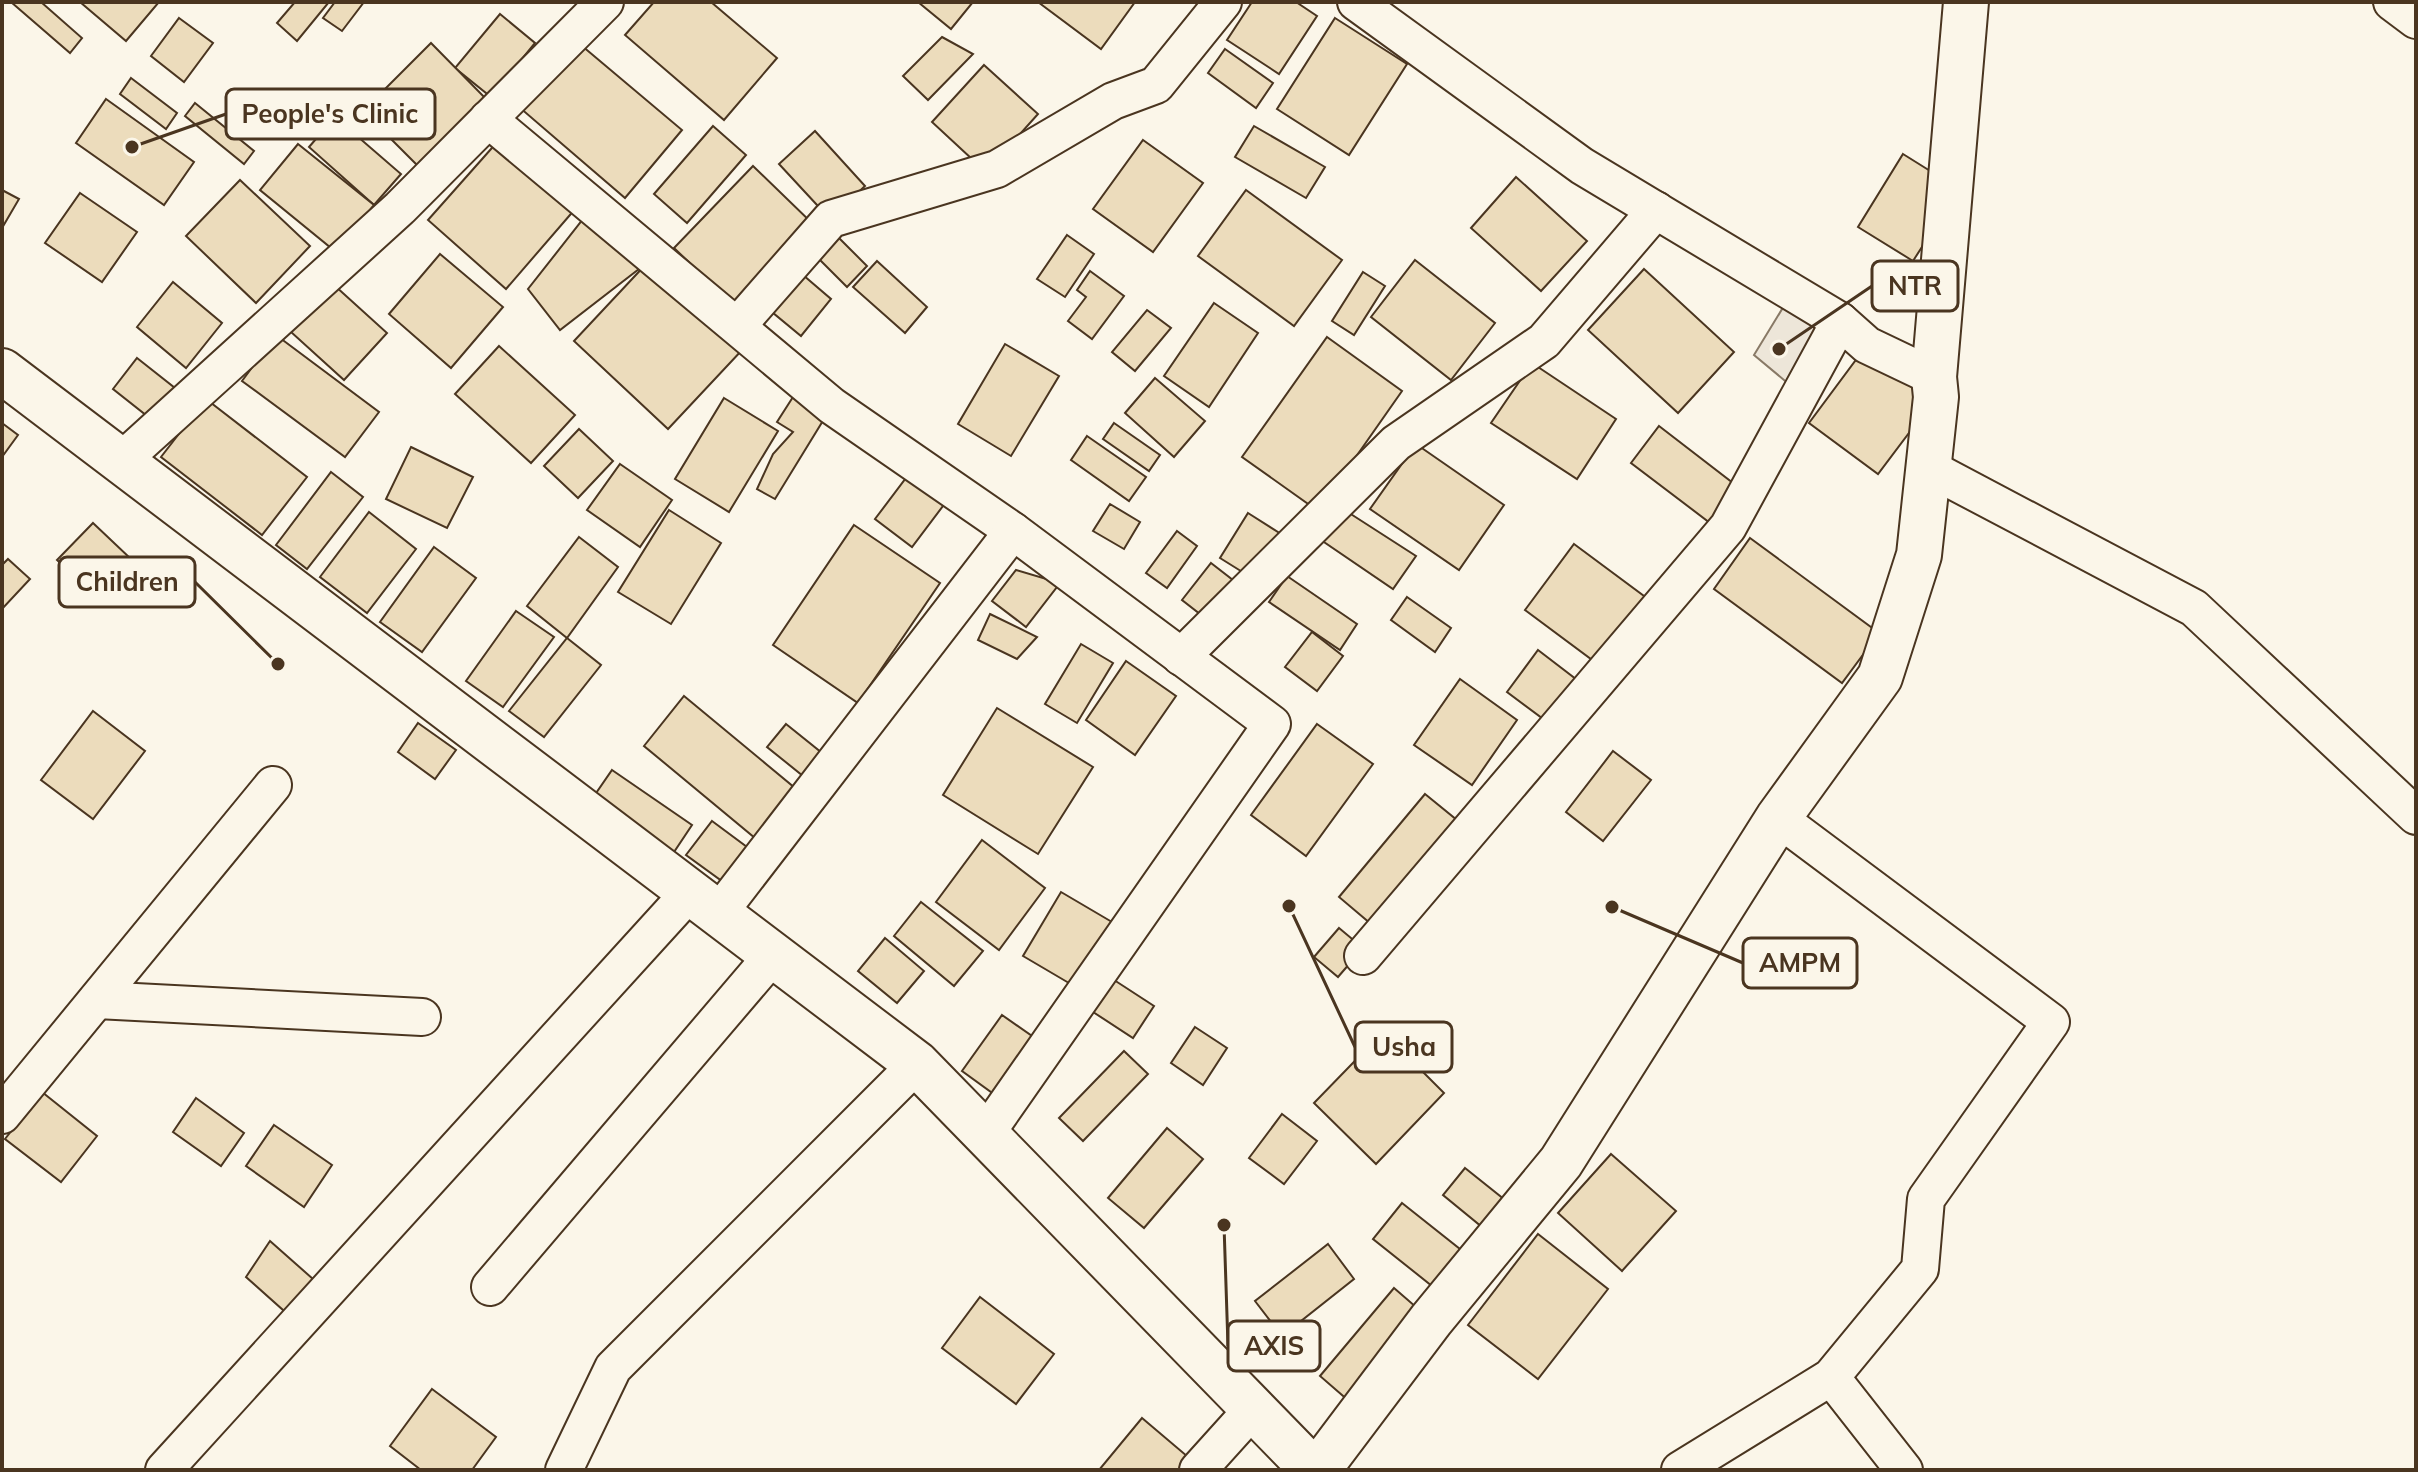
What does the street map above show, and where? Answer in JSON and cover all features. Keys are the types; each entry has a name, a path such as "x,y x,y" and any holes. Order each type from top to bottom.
{"main road":[{"path":"2,371 917,1064 1316,1470 1431,1320 1561,1162 1778,818 1880,677 1919,555 1936,397 1934,377 1966,2"}],"street":[{"path":"121,461 400,208 605,2"},
{"path":"738,325 831,219 997,169 1113,101 1156,85 1223,2"},
{"path":"1356,2 1582,166 1840,321 1867,345 1934,377"},
{"path":"2392,2 2416,20"},
{"path":"488,119 832,406 1013,531 1272,724 985,1135"},
{"path":"1181,657 1396,443 1544,341 1656,210"},
{"path":"1363,956 1728,527 1840,321"},
{"path":"1927,467 2194,608 2416,816"},
{"path":"164,1470 704,903 1013,531"},
{"path":"2,1115 273,785"},
{"path":"1680,1470 1831,1377 1920,1269 1926,1199 2051,1022 1778,818"},
{"path":"490,1287 773,955"},
{"path":"97,1000 422,1017"},
{"path":"564,1470 613,1368 917,1064"},
{"path":"1831,1377 1904,1470"},
{"path":"1198,1470 1253,1409"}],"shaded area":[{"path":"1787,301 1828,329 1790,385 1754,355"}],"building":[{"path":"11,2 41,2 82,38 70,53"},
{"path":"80,2 159,2 126,41"},
{"path":"295,2 329,2 297,41 277,23"},
{"path":"335,2 364,2 342,31 323,18"},
{"path":"654,2 711,2 777,58 724,120 625,35"},
{"path":"918,2 973,2 951,29"},
{"path":"1038,2 1135,2 1101,49"},
{"path":"1252,2 1296,2 1317,16 1279,74 1227,40"},
{"path":"500,14 535,43 491,97 455,68"},
{"path":"179,18 213,43 184,82 151,56"},
{"path":"1335,18 1407,64 1349,155 1277,109"},
{"path":"942,37 973,54 928,100 903,76"},
{"path":"575,40 682,130 625,198 519,107"},
{"path":"431,43 492,105 425,173 363,111"},
{"path":"1225,49 1273,83 1256,108 1208,73"},
{"path":"984,65 1038,114 986,172 932,122"},
{"path":"131,78 177,113 166,129 120,94"},
{"path":"106,99 194,162 164,205 76,143"},
{"path":"195,103 254,151 244,164 185,116"},
{"path":"335,117 401,174 374,205 309,147"},
{"path":"713,126 746,155 687,223 654,194"},
{"path":"1254,126 1325,167 1306,198 1235,157"},
{"path":"815,131 865,186 830,219 779,164"},
{"path":"499,140 576,208 506,289 428,220"},
{"path":"1143,140 1203,183 1153,252 1093,209"},
{"path":"298,144 374,205 336,252 260,190"},
{"path":"1903,154 1959,189 1913,261 1858,227"},
{"path":"753,166 814,225 736,307 674,248"},
{"path":"1516,177 1587,241 1541,291 1471,228"},
{"path":"240,180 310,246 256,303 186,236"},
{"path":"2,190 19,199 2,228"},
{"path":"1246,190 1342,260 1294,326 1198,256"},
{"path":"80,193 137,232 102,282 45,243"},
{"path":"587,214 648,262 560,330 528,289"},
{"path":"1067,235 1094,254 1065,297 1037,279"},
{"path":"838,237 867,266 847,287 817,257"},
{"path":"440,254 503,307 451,368 389,314"},
{"path":"1415,260 1495,323 1451,380 1371,317"},
{"path":"877,261 927,307 905,333 853,287"},
{"path":"648,262 743,349 668,429 574,341"},
{"path":"1644,269 1734,352 1678,413 1588,330"},
{"path":"1090,271 1124,296 1092,339 1068,321 1086,297 1077,290"},
{"path":"1363,272 1385,286 1354,335 1332,321"},
{"path":"803,275 831,299 801,336 772,312"},
{"path":"173,282 222,323 186,368 137,327"},
{"path":"334,285 387,333 344,380 291,332"},
{"path":"1214,303 1258,333 1209,407 1164,376"},
{"path":"1147,310 1171,328 1135,371 1112,352"},
{"path":"276,335 379,412 345,457 242,381"},
{"path":"1327,337 1402,391 1318,511 1242,457"},
{"path":"1005,344 1059,376 1011,456 958,424"},
{"path":"1867,345 1936,397 1878,474 1809,423"},
{"path":"499,346 575,415 531,463 455,394"},
{"path":"137,358 180,392 156,423 113,389"},
{"path":"1532,363 1616,419 1577,479 1491,423"},
{"path":"1155,378 1205,421 1174,457 1125,413"},
{"path":"800,386 832,406 775,499 757,489 773,454 793,432 777,422"},
{"path":"724,398 778,431 729,512 675,479"},
{"path":"206,399 307,477 262,535 161,457"},
{"path":"2,423 18,435 2,457"},
{"path":"1114,423 1160,455 1149,471 1103,439"},
{"path":"1659,426 1742,490 1714,526 1631,463"},
{"path":"579,429 613,461 578,498 544,466"},
{"path":"1087,436 1146,477 1129,501 1071,460"},
{"path":"1416,444 1504,505 1459,570 1370,509"},
{"path":"411,447 473,477 447,528 386,499"},
{"path":"620,464 672,500 640,547 587,510"},
{"path":"331,472 363,497 307,569 276,545"},
{"path":"909,474 946,502 912,547 875,519"},
{"path":"1110,504 1140,522 1124,549 1093,531"},
{"path":"1343,509 1416,556 1393,589 1321,540"},
{"path":"669,510 721,543 671,624 618,592"},
{"path":"369,512 416,549 367,613 320,577"},
{"path":"1248,513 1281,534 1252,578 1220,558"},
{"path":"93,523 131,559 95,596 57,560"},
{"path":"854,525 940,583 858,703 773,645"},
{"path":"1177,531 1197,546 1167,588 1146,573"},
{"path":"579,537 618,567 567,638 527,606"},
{"path":"1750,538 1879,633 1842,683 1714,589"},
{"path":"1574,544 1648,599 1599,665 1525,610"},
{"path":"434,547 476,578 422,652 380,622"},
{"path":"8,559 30,579 2,609 2,565"},
{"path":"1211,563 1238,584 1209,621 1182,600"},
{"path":"1016,570 1060,583 1026,627 992,601"},
{"path":"1287,576 1357,624 1340,650 1269,602"},
{"path":"1407,597 1451,628 1435,652 1391,620"},
{"path":"516,611 554,637 503,707 466,681"},
{"path":"990,614 1037,637 1017,659 978,640"},
{"path":"1312,632 1343,656 1317,691 1285,667"},
{"path":"567,638 601,665 544,737 509,711"},
{"path":"1081,644 1113,663 1077,723 1045,704"},
{"path":"1538,650 1581,683 1550,724 1507,692"},
{"path":"1126,661 1176,696 1135,755 1086,720"},
{"path":"1460,679 1517,720 1472,785 1414,745"},
{"path":"684,696 801,793 761,843 644,746"},
{"path":"997,708 1093,767 1038,854 943,795"},
{"path":"93,711 145,751 93,819 41,780"},
{"path":"418,723 456,750 435,779 398,752"},
{"path":"786,724 827,757 808,780 767,747"},
{"path":"1317,724 1373,764 1306,856 1251,815"},
{"path":"1613,751 1651,780 1603,841 1566,812"},
{"path":"612,770 692,825 672,855 592,799"},
{"path":"1425,794 1463,825 1377,929 1339,897"},
{"path":"712,821 751,850 726,884 686,855"},
{"path":"982,840 1045,888 999,950 936,902"},
{"path":"1061,892 1112,922 1074,986 1023,956"},
{"path":"921,902 983,951 954,986 894,936"},
{"path":"1339,928 1363,948 1338,977 1314,957"},
{"path":"885,938 924,971 897,1003 858,971"},
{"path":"1111,978 1154,1006 1133,1038 1090,1010"},
{"path":"1002,1015 1042,1043 1002,1100 962,1071"},
{"path":"1195,1027 1227,1048 1203,1085 1171,1063"},
{"path":"1383,1032 1444,1093 1376,1164 1314,1103"},
{"path":"1124,1051 1148,1074 1083,1141 1059,1118"},
{"path":"42,1092 97,1136 61,1182 5,1139"},
{"path":"196,1098 244,1133 221,1166 173,1132"},
{"path":"1282,1114 1317,1141 1284,1184 1249,1158"},
{"path":"274,1125 332,1165 304,1207 246,1166"},
{"path":"1167,1128 1203,1159 1144,1228 1108,1198"},
{"path":"1611,1154 1676,1211 1622,1271 1558,1213"},
{"path":"1465,1168 1515,1208 1493,1236 1443,1195"},
{"path":"1402,1203 1470,1257 1442,1294 1373,1239"},
{"path":"1538,1234 1608,1289 1538,1379 1468,1325"},
{"path":"270,1241 322,1287 292,1318 246,1277"},
{"path":"1328,1244 1354,1279 1282,1336 1255,1301"},
{"path":"1394,1288 1431,1320 1357,1408 1320,1376"},
{"path":"980,1297 1054,1354 1016,1404 942,1348"},
{"path":"432,1389 496,1437 472,1470 421,1470 390,1446"},
{"path":"1142,1418 1194,1462 1187,1470 1099,1470"}],"place":[{"name":"People's Clinic","path":"132,147"},
{"name":"NTR","path":"1779,349"},
{"name":"Children","path":"278,664"},
{"name":"Usha","path":"1289,906"},
{"name":"AMPM","path":"1612,907"},
{"name":"AXIS","path":"1224,1225"}]}
